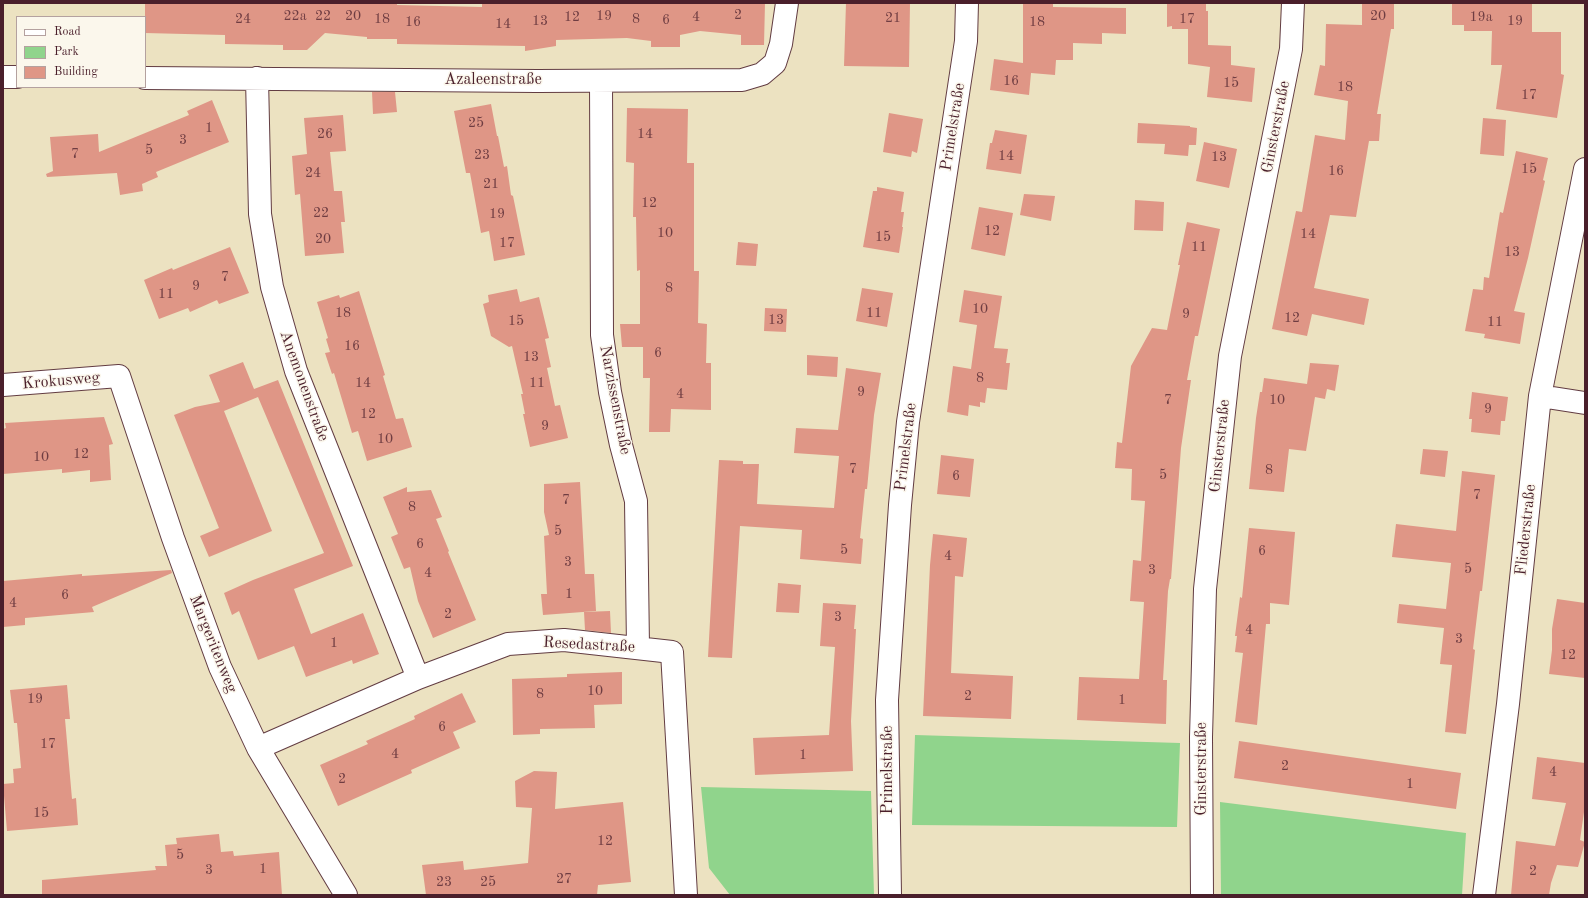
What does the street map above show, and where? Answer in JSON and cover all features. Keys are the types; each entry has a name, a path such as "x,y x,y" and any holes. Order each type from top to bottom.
{"street":[{"name":"Azaleenstraße","path":"146,78 601,81 742,80 762,74 775,63 781,44 786,3"},
{"name":"Primelstraße","path":"890,895 887,700 900,505 908,422 966,41 967,3"},
{"name":"Ginsterstraße","path":"1202,895 1201,737 1205,588 1230,356 1291,50 1293,3"},
{"path":"3,77 16,77"},
{"name":"Anemonenstraße","path":"257,78 260,214 272,287 296,371 418,678"},
{"name":"Narzissenstraße","path":"601,81 602,335 610,392 621,445 636,501 638,647"},
{"name":"Fliederstraße","path":"1484,895 1508,704 1540,396 1585,168"},
{"name":"Krokusweg","path":"3,386 119,376"},
{"name":"Margeritenweg","path":"119,376 173,538 220,668 258,748 346,895"},
{"path":"1540,396 1585,403"},
{"name":"Resedastraße","path":"258,748 418,678 508,644 564,640 638,647 672,652 686,895"}],"green space":[{"path":"915,735 1180,743 1177,827 912,825"},
{"path":"701,787 871,791 874,895 730,895 709,868"},
{"path":"1220,802 1466,833 1462,895 1221,895"}],"building":[{"path":"145,3 397,3 397,5 482,7 482,3 765,3 764,45 741,45 741,35 700,31 680,35 680,47 651,47 651,41 627,38 556,40 556,46 525,51 525,46 397,44 397,39 367,39 367,37 325,33 307,50 283,50 283,45 225,44 225,35 146,33"},
{"path":"846,3 910,3 909,67 844,66"},
{"path":"1023,3 1053,3 1053,7 1126,8 1126,34 1102,33 1102,44 1073,43 1073,60 1056,60 1055,75 1031,73 1029,95 990,90 994,59 1023,63"},
{"path":"1167,3 1206,3 1206,11 1208,11 1208,45 1231,46 1231,65 1255,68 1252,102 1207,97 1210,67 1188,64 1188,29 1172,29 1172,26 1167,27"},
{"path":"1362,3 1394,3 1394,29 1391,29 1377,114 1381,114 1379,141 1369,141 1356,217 1330,215 1314,288 1369,299 1364,325 1312,314 1307,336 1272,329 1296,211 1302,212 1315,135 1345,140 1348,101 1314,95 1320,65 1325,66 1326,24 1362,25"},
{"path":"1452,3 1532,3 1532,32 1561,32 1561,74 1564,75 1557,118 1496,109 1502,65 1491,65 1492,31 1464,31 1464,25 1452,25"},
{"path":"372,92 395,92 397,112 373,114"},
{"path":"212,100 229,142 156,172 158,177 142,184 143,191 120,195 117,173 47,177 46,174 53,171 50,137 98,134 99,152 189,115 187,111"},
{"path":"491,104 504,167 507,166 511,195 513,196 525,255 494,261 489,231 481,233 470,173 466,173 454,111"},
{"path":"627,108 688,109 687,163 694,163 694,271 699,271 698,323 707,324 706,363 711,363 711,410 671,409 670,432 649,432 650,378 643,378 643,347 622,347 620,324 640,324 640,270 637,271 636,217 633,217 634,163 626,162"},
{"path":"889,113 923,119 917,153 912,151 911,157 883,152"},
{"path":"343,115 346,151 330,152 334,191 342,191 345,222 341,222 344,253 305,256 300,194 295,195 292,156 307,154 304,118"},
{"path":"1483,118 1506,120 1504,156 1480,154"},
{"path":"1138,123 1190,126 1197,128 1196,145 1189,145 1188,156 1164,154 1165,144 1137,143"},
{"path":"995,130 1027,135 1021,174 986,169 990,143 992,143"},
{"path":"1204,142 1237,149 1229,188 1196,181"},
{"path":"1516,151 1548,158 1543,180 1545,181 1528,258 1514,311 1525,313 1520,344 1484,338 1485,334 1465,331 1473,289 1483,290 1484,277 1489,278 1500,212 1503,213"},
{"path":"877,187 904,192 901,212 904,212 903,227 899,253 863,247 873,191 877,191"},
{"path":"1024,194 1055,196 1051,221 1020,215"},
{"path":"1135,200 1164,202 1163,231 1134,230"},
{"path":"979,207 1013,213 1005,256 971,249"},
{"path":"1187,222 1220,229 1198,336 1195,336 1187,380 1191,380 1181,448 1171,579 1168,591 1163,680 1167,680 1166,724 1077,720 1079,677 1139,679 1144,602 1130,601 1133,560 1141,561 1145,501 1131,500 1132,469 1115,468 1117,442 1122,443 1131,366 1152,328 1167,330"},
{"path":"738,242 758,244 756,266 736,265"},
{"path":"230,247 249,293 219,304 217,300 190,312 188,308 159,319 144,280"},
{"path":"862,288 893,293 887,327 856,321"},
{"path":"517,289 520,302 539,297 549,338 545,339 551,367 547,368 555,406 560,405 568,438 530,447 523,414 525,414 521,394 523,394 512,346 509,347 491,336 483,304 489,302 488,295"},
{"path":"964,290 1002,296 994,348 1008,349 1006,363 1010,363 1007,390 987,388 985,403 980,402 980,407 969,405 968,416 947,412 953,366 971,369 977,325 959,322"},
{"path":"359,291 385,375 383,376 396,419 403,418 412,447 367,461 358,431 352,433 334,373 332,374 325,353 330,352 326,339 328,338 317,302 339,295 340,298"},
{"path":"765,308 787,309 786,332 764,331"},
{"path":"807,355 838,357 837,377 807,375"},
{"path":"243,362 254,389 278,380 353,566 294,589 311,634 363,613 379,654 353,664 352,660 306,677 294,646 258,660 239,611 232,615 224,593 253,580 324,553 258,397 224,411 272,531 209,557 200,536 219,528 174,415 195,407 220,402 209,375"},
{"path":"1310,363 1339,365 1335,391 1327,389 1325,399 1315,397 1306,451 1289,449 1284,492 1249,489 1256,418 1264,378 1307,384"},
{"path":"846,368 881,373 874,415 867,489 865,489 860,538 863,539 861,564 800,559 802,530 740,526 732,658 708,657 719,460 743,461 743,464 759,464 757,504 834,508 839,456 794,453 796,428 838,430"},
{"path":"1472,392 1508,397 1505,421 1501,421 1500,435 1471,432 1472,419 1469,419"},
{"path":"104,417 113,444 109,445 111,480 90,482 90,470 62,473 62,469 3,474 3,429 6,428 5,423"},
{"path":"1423,449 1448,451 1445,477 1420,474"},
{"path":"941,455 974,459 970,497 937,494"},
{"path":"1462,471 1495,475 1482,591 1480,591 1473,649 1475,650 1466,734 1445,732 1452,665 1440,664 1444,628 1397,623 1399,604 1446,609 1451,563 1392,557 1396,524 1456,531"},
{"path":"580,482 585,574 594,574 596,611 543,615 541,594 547,594 544,536 549,535 544,512 544,484"},
{"path":"407,487 407,492 431,490 442,517 436,519 476,620 433,638 418,601 410,567 404,569 391,537 398,534 383,497"},
{"path":"1249,528 1295,532 1289,605 1270,603 1270,624 1266,624 1257,725 1235,722 1243,653 1235,652 1237,636 1235,636 1240,597 1242,598"},
{"path":"933,534 967,538 963,577 955,576 951,673 1013,676 1011,719 923,716 930,565"},
{"path":"171,570 172,573 92,607 94,612 25,618 25,625 3,627 3,581 82,574 82,576"},
{"path":"778,583 801,585 799,613 776,612"},
{"path":"1557,599 1585,603 1585,678 1549,674 1552,650 1552,629"},
{"path":"823,603 856,605 851,721 853,771 755,775 753,738 829,735 835,647 820,646"},
{"path":"610,611 611,633 585,630 584,612"},
{"path":"622,672 622,704 594,705 595,728 540,729 540,734 513,735 512,679 567,677 567,674"},
{"path":"67,685 70,719 65,719 72,799 76,798 78,825 7,831 3,784 14,783 13,769 21,768 17,723 14,723 10,690"},
{"path":"462,693 476,722 453,732 460,748 411,770 412,773 338,806 320,765 368,744 366,741 415,719 414,716"},
{"path":"1239,741 1461,773 1456,809 1234,778"},
{"path":"1537,757 1585,763 1585,805 1580,840 1585,842 1578,867 1557,865 1549,895 1511,895 1516,841 1555,846 1566,803 1532,799"},
{"path":"534,771 557,772 555,809 623,802 631,882 598,885 597,895 426,895 422,865 463,861 464,870 528,863 532,808 516,807 515,781"},
{"path":"219,834 221,852 233,851 234,856 279,852 282,895 42,895 42,880 156,870 155,866 167,866 165,845 177,844 176,838"}]}
